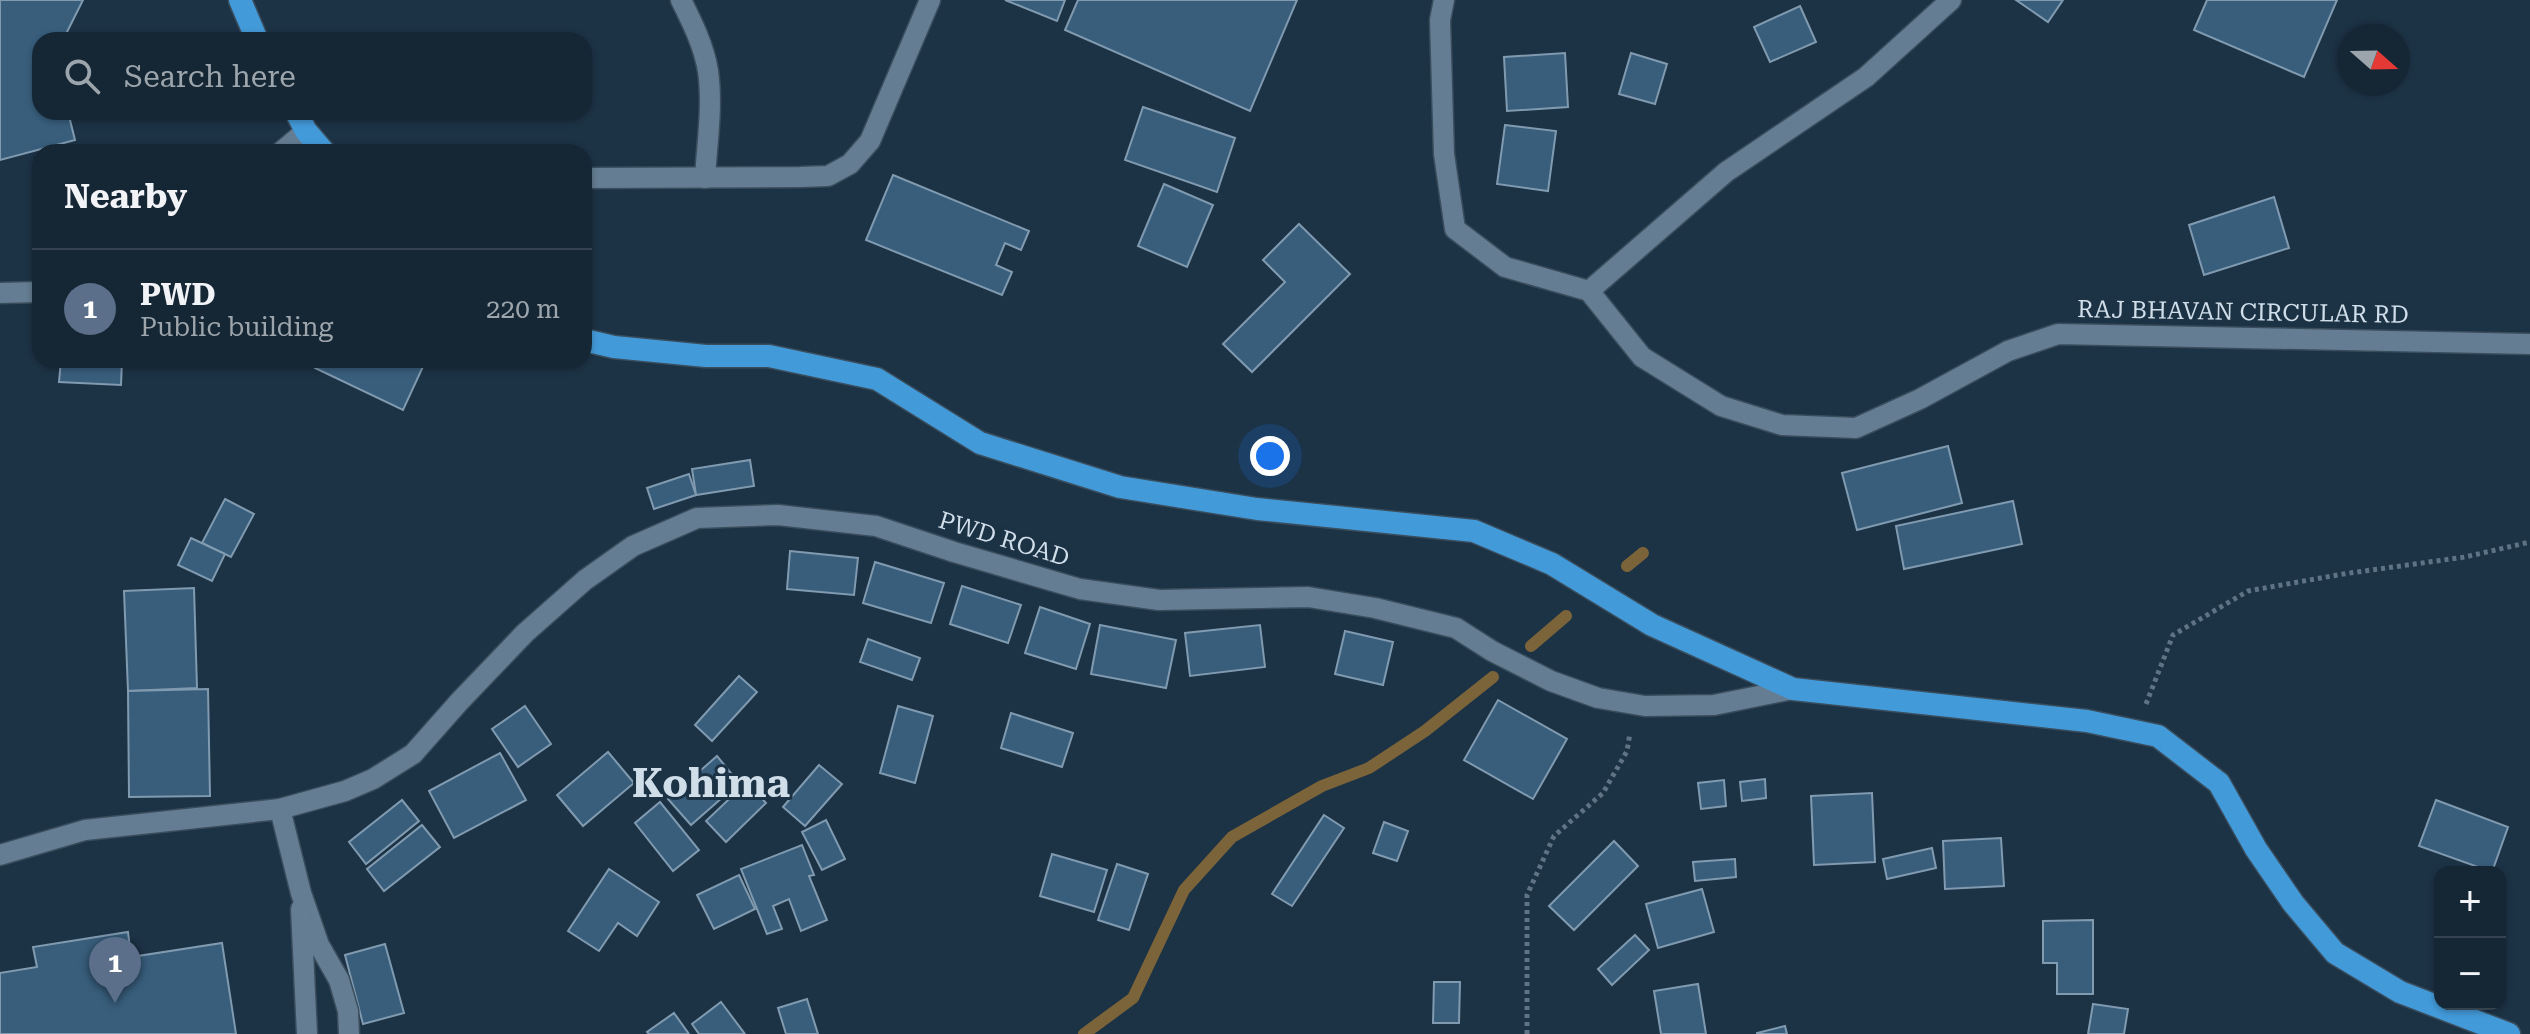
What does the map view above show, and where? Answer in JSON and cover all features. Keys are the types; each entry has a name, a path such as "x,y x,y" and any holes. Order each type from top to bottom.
{"highway":[{"path":"240,0 254,32"},
{"path":"301,122 318,144"},
{"path":"592,342 706,356 769,356 877,379 980,443 1120,487 1257,509 1474,531 1552,564 1652,625 1793,689 2087,721 2158,736 2219,783 2256,849 2285,892 2335,953 2400,992 2509,1034"}],"street":[{"path":"681,0 697,33 708,69 710,99 705,178"},
{"path":"592,178 828,176 850,164 870,141 930,0"},
{"path":"1444,0 1440,20 1444,154 1455,229 1505,267 1589,291 1726,172 1866,77 1951,0"},
{"path":"286,144 301,122"},
{"name":"RAJ BHAVAN CIRCULAR RD","path":"1589,291 1642,357 1721,406 1782,425 1856,428 1920,399 2008,351 2058,334 2530,344"},
{"path":"0,293 32,292"},
{"name":"PWD ROAD","path":"0,855 85,830 280,809 345,791 373,779 413,754 525,633 585,580 633,546 697,518 778,515 876,526 1080,589 1159,600 1308,597 1375,608 1456,628 1492,651 1551,681 1598,698 1635,705 1714,705 1793,689"},
{"path":"280,809 301,893 319,945 339,980 348,1011 349,1034"},
{"path":"301,893 307,1034"}],"path":[{"path":"2135,732 2173,635 2248,591 2465,557 2530,542"},
{"path":"1527,1034 1527,895 1554,836 1603,793 1627,751 1635,705"}],"building":[{"path":"0,0 83,0 67,32 32,32 32,120 70,120 75,140 60,144 32,144 32,151 0,160"},
{"path":"1005,0 1065,0 1057,21"},
{"path":"1078,0 1297,0 1250,111 1065,30"},
{"path":"2016,0 2063,0 2048,22"},
{"path":"2207,0 2337,0 2304,77 2194,30"},
{"path":"1800,6 1816,42 1770,62 1754,27"},
{"path":"1565,53 1568,107 1507,111 1504,57"},
{"path":"1631,53 1667,64 1655,104 1619,94"},
{"path":"1143,107 1235,138 1217,192 1125,160"},
{"path":"1505,125 1556,131 1548,191 1497,184"},
{"path":"893,175 1029,231 1021,250 1005,243 996,265 1012,272 1002,295 866,240"},
{"path":"1164,184 1213,205 1187,267 1138,246"},
{"path":"2274,197 2289,248 2204,275 2189,225"},
{"path":"1299,224 1350,274 1252,372 1223,344 1285,282 1263,260"},
{"path":"60,368 122,368 121,385 59,382"},
{"path":"315,368 422,368 403,410"},
{"path":"1948,446 1962,503 1857,530 1842,473"},
{"path":"750,460 754,486 696,495 692,469"},
{"path":"689,474 696,495 654,509 647,488"},
{"path":"225,499 254,514 231,557 202,543"},
{"path":"2013,501 2022,544 1904,569 1896,526"},
{"path":"191,538 225,554 212,581 178,565"},
{"path":"790,551 858,558 854,595 787,589"},
{"path":"875,562 944,583 931,623 863,603"},
{"path":"962,586 1021,605 1008,643 950,624"},
{"path":"194,588 197,688 128,691 124,591"},
{"path":"1040,607 1090,624 1076,669 1025,653"},
{"path":"1100,625 1176,640 1166,688 1091,674"},
{"path":"1260,625 1265,667 1190,676 1185,633"},
{"path":"1345,631 1393,642 1383,685 1335,674"},
{"path":"868,639 920,658 912,680 860,662"},
{"path":"739,676 757,692 712,741 695,725"},
{"path":"208,689 210,796 129,797 128,691"},
{"path":"1498,700 1567,739 1533,799 1464,760"},
{"path":"525,706 551,744 518,767 492,729"},
{"path":"898,706 933,716 915,783 880,773"},
{"path":"1011,713 1073,733 1062,767 1001,748"},
{"path":"608,752 634,783 583,826 557,795"},
{"path":"500,753 526,800 454,838 429,791"},
{"path":"717,756 739,783 691,825 668,799"},
{"path":"819,765 842,784 805,826 783,807"},
{"path":"1765,779 1766,798 1742,801 1740,782"},
{"path":"1724,780 1726,806 1701,809 1698,783"},
{"path":"747,782 766,803 726,842 706,821"},
{"path":"1872,793 1875,862 1814,865 1811,796"},
{"path":"402,800 419,821 366,864 349,842"},
{"path":"2436,800 2508,827 2494,866 2475,866 2419,846"},
{"path":"660,802 699,850 673,871 635,823"},
{"path":"1324,815 1344,828 1292,906 1272,894"},
{"path":"826,820 845,859 822,870 802,832"},
{"path":"1384,822 1408,831 1397,861 1373,853"},
{"path":"422,825 440,847 384,891 367,869"},
{"path":"2001,838 2004,886 1945,889 1943,841"},
{"path":"1614,841 1638,866 1574,930 1549,906"},
{"path":"802,845 814,875 809,876 827,920 801,931 789,899 773,906 782,929 767,934 741,869"},
{"path":"1932,848 1936,868 1887,879 1883,859"},
{"path":"1052,854 1107,870 1094,912 1040,896"},
{"path":"1735,859 1736,877 1695,881 1693,862"},
{"path":"1117,864 1148,874 1129,930 1098,920"},
{"path":"609,869 659,902 637,936 618,923 599,951 568,931"},
{"path":"739,875 755,909 714,929 697,895"},
{"path":"1702,889 1714,932 1658,948 1646,904"},
{"path":"2093,920 2093,994 2057,994 2057,963 2043,963 2043,921"},
{"path":"128,932 131,957 222,943 236,1034 0,1034 0,973 37,967 33,947"},
{"path":"1635,935 1649,950 1612,985 1598,969"},
{"path":"385,944 404,1013 363,1024 345,955"},
{"path":"1434,982 1460,982 1459,1023 1433,1023"},
{"path":"1698,984 1706,1034 1661,1034 1654,991"},
{"path":"807,999 818,1034 786,1034 778,1008"},
{"path":"721,1002 745,1034 699,1034 692,1024"},
{"path":"2093,1004 2128,1009 2124,1034 2088,1034"},
{"path":"674,1013 689,1034 647,1032"},
{"path":"1785,1026 1787,1034 1757,1034 1757,1033"}],"waterway":[{"path":"1627,566 1643,553"},
{"path":"1531,646 1566,616"},
{"path":"1084,1034 1133,998 1184,890 1232,837 1322,786 1369,768 1425,731 1493,677"}],"place":[{"name":"PWD","path":"115,1003"}],"district":[{"name":"Kohima","path":"711,783"}]}
